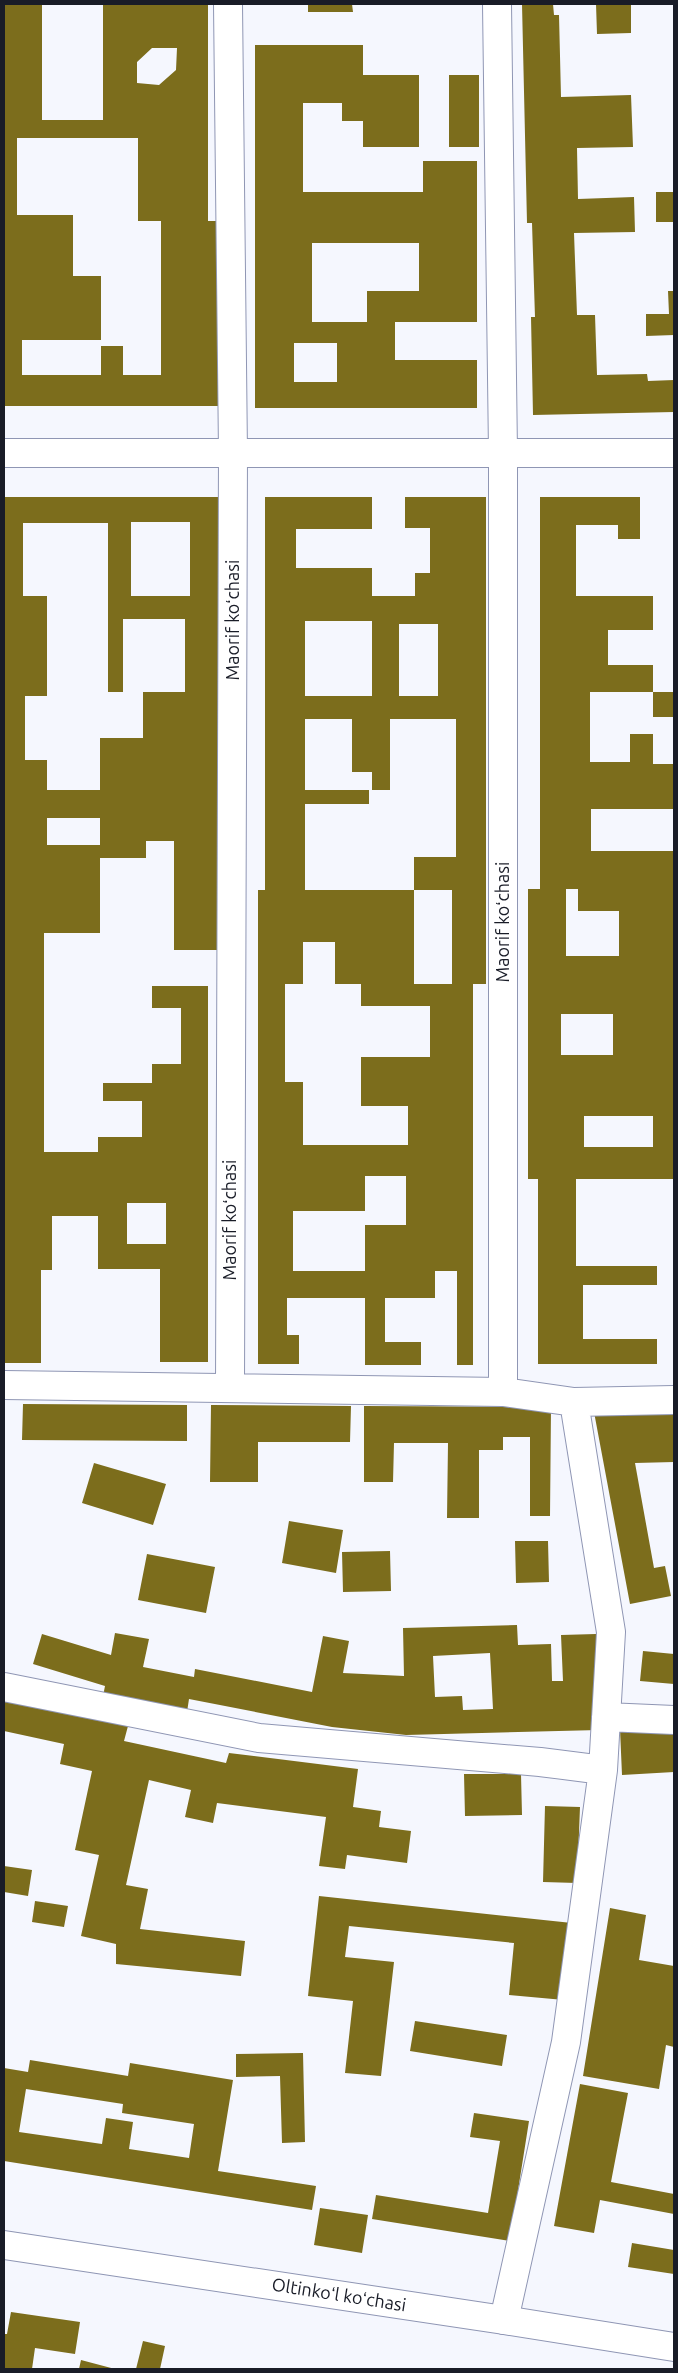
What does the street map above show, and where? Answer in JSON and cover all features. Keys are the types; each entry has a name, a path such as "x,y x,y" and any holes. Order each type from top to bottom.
{"street":[{"name":"Maorif koʻchasi","path":"228,4 233,453 230,1387"},
{"name":"Maorif koʻchasi","path":"497,4 504,452 503,1392"},
{"path":"4,453 674,453"},
{"path":"4,1385 503,1392 574,1402 674,1400"},
{"path":"504,2320 566,2042 602,1770 611,1632 574,1402"},
{"path":"4,1687 259,1738 540,1762 602,1770"},
{"path":"606,1717 674,1720"},
{"name":"Oltinkoʻl koʻchasi","path":"4,2245 674,2347"}],"building":[{"path":"4,4 42,4 42,120 103,120 103,4 208,4 208,221 218,221 218,406 4,406","holes":["152,48 177,48 176,70 159,85 137,83 137,62","17,138 138,138 138,221 161,221 161,375 123,375 123,346 101,346 101,375 22,375 22,340 101,340 101,276 73,276 73,215 17,215"]},
{"path":"308,4 352,4 353,12 308,12"},
{"path":"522,4 553,4 554,15 559,15 561,97 631,95 633,147 577,148 578,199 634,197 635,232 574,233 577,315 595,315 597,375 647,374 648,381 674,380 674,412 533,415 531,317 535,317 532,223 527,223"},
{"path":"596,4 631,4 631,33 597,34"},
{"path":"255,45 363,45 363,75 419,75 419,147 363,147 363,121 342,121 342,103 303,103 303,192 423,192 423,161 477,161 477,322 395,322 395,360 477,360 477,408 255,408","holes":["312,243 419,243 419,291 367,291 367,322 312,322","294,343 337,343 337,382 294,382"]},
{"path":"449,75 479,75 479,147 449,147"},
{"path":"656,192 674,192 674,222 656,222"},
{"path":"668,291 674,291 674,335 646,336 646,314 669,314"},
{"path":"4,497 220,497 220,950 174,950 174,841 146,841 146,858 100,858 100,933 44,933 44,1152 98,1152 98,1137 142,1137 142,1101 103,1101 103,1083 152,1083 152,1064 181,1064 181,1008 152,1008 152,986 208,986 208,1362 160,1362 160,1269 98,1269 98,1216 52,1216 52,1270 41,1270 41,1363 4,1363","holes":["131,522 190,522 190,596 131,596","23,523 108,523 108,692 123,692 123,619 185,619 185,692 143,692 143,738 100,738 100,790 47,790 47,760 25,760 25,696 47,696 47,596 23,596","47,818 100,818 100,845 47,845","127,1203 166,1203 166,1244 127,1244"]},
{"path":"265,497 372,497 372,529 296,529 296,568 372,568 372,596 415,596 415,573 430,573 430,528 405,528 405,497 486,497 486,984 473,984 473,1365 457,1365 457,1271 435,1271 435,1298 385,1298 385,1342 421,1342 421,1365 365,1365 365,1298 287,1298 287,1335 299,1335 299,1364 258,1364 258,890 265,890","holes":["305,621 372,621 372,696 305,696","399,624 438,624 438,696 399,696","305,719 352,719 352,772 372,772 372,790 390,790 390,719 456,719 456,857 414,857 414,890 305,890 305,804 369,804 369,790 305,790","414,890 452,890 452,984 414,984","303,942 335,942 335,984 361,984 361,1006 430,1006 430,1057 361,1057 361,1106 408,1106 408,1145 303,1145 303,1082 285,1082 285,984 303,984","365,1176 406,1176 406,1225 365,1225 365,1271 293,1271 293,1211 365,1211"]},
{"path":"540,497 640,497 640,539 618,539 618,525 576,525 576,596 653,596 653,630 608,630 608,665 653,665 653,692 590,692 590,762 630,762 630,734 653,734 653,764 674,764 674,809 591,809 591,851 674,851 674,1179 576,1179 576,1266 657,1266 657,1285 583,1285 583,1339 657,1339 657,1364 538,1364 538,1179 528,1179 528,889 540,889","holes":["566,889 578,889 578,911 619,911 619,956 566,956","561,1014 613,1014 613,1055 561,1055","584,1116 653,1116 653,1147 584,1147"]},
{"path":"653,692 674,692 674,717 653,717"},
{"path":"23,1404 187,1405 187,1441 22,1440"},
{"path":"211,1405 351,1406 350,1442 258,1442 258,1482 210,1482"},
{"path":"364,1406 551,1407 550,1516 530,1516 530,1437 503,1437 503,1450 479,1450 479,1518 447,1518 448,1443 394,1443 393,1482 364,1482"},
{"path":"674,1410 674,1462 635,1463 654,1568 665,1566 671,1596 630,1604 594,1412"},
{"path":"94,1463 166,1484 153,1525 82,1503"},
{"path":"289,1521 343,1530 336,1573 282,1563"},
{"path":"515,1541 548,1541 549,1582 516,1583"},
{"path":"390,1551 391,1591 343,1592 342,1552"},
{"path":"147,1554 215,1567 206,1613 138,1600"},
{"path":"517,1625 518,1645 551,1644 552,1681 563,1681 561,1635 596,1634 599,1730 406,1735 332,1727 189,1699 187,1712 103,1696 105,1686 33,1664 42,1634 111,1655 115,1633 149,1639 143,1667 194,1677 195,1669 312,1692 323,1636 349,1641 343,1673 404,1676 403,1628","holes":["490,1653 493,1709 463,1710 462,1696 435,1697 433,1656"]},
{"path":"643,1651 674,1654 674,1684 640,1681"},
{"path":"4,1698 128,1726 124,1741 226,1763 229,1753 358,1769 353,1807 381,1811 379,1827 411,1831 407,1863 347,1855 345,1869 319,1866 326,1817 217,1803 213,1823 185,1817 191,1790 149,1780 126,1885 148,1889 140,1929 245,1941 241,1976 116,1964 116,1944 81,1936 99,1855 75,1850 92,1771 60,1764 64,1744 4,1731"},
{"path":"674,1727 674,1772 622,1775 620,1729"},
{"path":"464,1774 521,1774 522,1815 465,1816"},
{"path":"545,1806 580,1807 577,1883 543,1882"},
{"path":"4,1866 32,1870 28,1896 4,1892"},
{"path":"319,1896 572,1923 564,2000 509,1995 514,1943 349,1926 345,1957 394,1962 381,2076 345,2073 353,2001 308,1996"},
{"path":"35,1901 68,1906 64,1927 32,1922"},
{"path":"610,1908 646,1915 639,1960 674,1966 674,2047 666,2045 659,2089 583,2076"},
{"path":"415,2021 507,2035 502,2066 410,2051"},
{"path":"303,2053 305,2142 282,2143 280,2076 236,2077 236,2054"},
{"path":"30,2060 128,2076 130,2063 233,2080 218,2171 316,2186 312,2210 4,2161 4,2068 28,2072","holes":["26,2089 123,2104 122,2113 194,2124 189,2158 129,2149 133,2122 106,2118 102,2144 19,2132"]},
{"path":"580,2084 628,2093 611,2182 674,2194 674,2214 600,2200 594,2233 554,2226"},
{"path":"474,2113 529,2121 510,2241 372,2219 376,2195 488,2213 500,2141 470,2137"},
{"path":"320,2208 368,2215 362,2253 314,2245"},
{"path":"632,2243 674,2250 674,2274 628,2267"},
{"path":"11,2312 80,2322 75,2354 35,2348 32,2369 4,2369 4,2334 7,2334"},
{"path":"143,2341 165,2346 160,2369 136,2369"},
{"path":"81,2360 115,2369 79,2369"}]}
